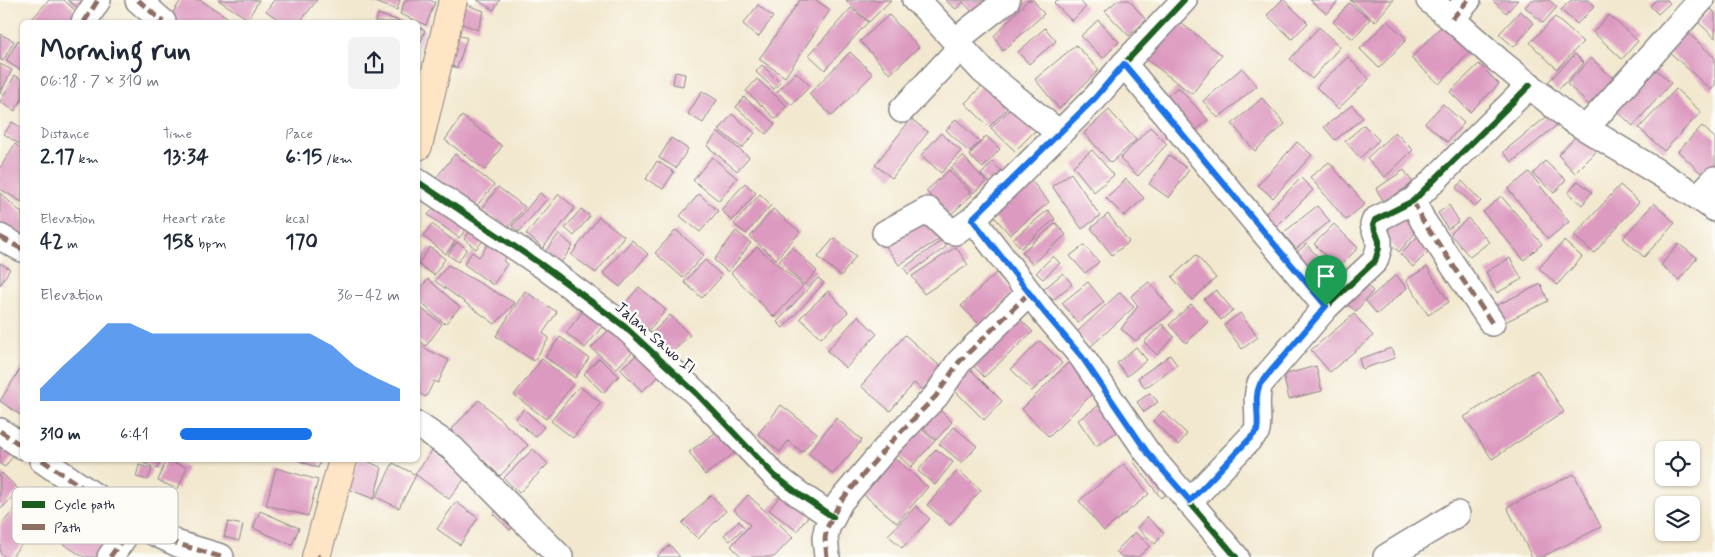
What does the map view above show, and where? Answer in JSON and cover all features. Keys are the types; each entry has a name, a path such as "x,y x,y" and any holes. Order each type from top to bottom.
{"main road":[{"path":"420,138 453,0"},
{"path":"317,557 342,462"}],"street":[{"path":"85,20 98,0"},
{"path":"138,0 161,20"},
{"path":"915,0 923,6 983,71 1059,133"},
{"path":"902,110 958,45 1007,0"},
{"path":"885,233 928,210 950,231 955,232 972,219 1095,98 1184,0"},
{"path":"1429,0 1499,61 1569,118 1709,195"},
{"path":"1452,19 1468,0"},
{"path":"1586,128 1701,0"},
{"path":"1124,64 1326,306"},
{"path":"1190,501 1257,431 1259,422 1257,401 1260,384 1326,306 1375,261 1379,245 1373,225 1376,220 1413,201 1530,85"},
{"name":"Jalan Sawo II","path":"420,183 542,265 624,326 697,394 775,476 800,496 833,517"},
{"path":"1413,201 1423,221 1492,323"},
{"path":"972,219 1087,364 1147,452 1236,557"},
{"path":"0,238 20,248"},
{"path":"827,557 825,538 827,528 840,502 891,442 936,396 958,362 1029,293"},
{"path":"420,426 452,448 560,557"},
{"path":"0,431 20,445"},
{"path":"45,462 81,487"},
{"path":"1386,557 1457,514"},
{"path":"110,557 119,544"},
{"path":"178,544 221,557"}],"building":[{"path":"49,0 64,0 82,17 79,20 31,20"},
{"path":"67,0 87,0 82,10"},
{"path":"181,0 200,0 227,17 225,20 169,19"},
{"path":"218,0 259,0 248,19"},
{"path":"274,0 317,0 302,20 279,20 266,11"},
{"path":"369,0 400,0 397,10"},
{"path":"405,0 429,0 435,2 426,25 420,22 420,20 414,20 400,14"},
{"path":"477,0 500,0 494,10"},
{"path":"800,0 816,0 830,10 785,77 759,59"},
{"path":"846,0 891,0 869,22"},
{"path":"945,0 998,0 978,18 963,2 956,9"},
{"path":"1028,0 1033,0 1044,14 1003,51 994,36"},
{"path":"1057,0 1079,0 1086,7 1072,21 1054,3"},
{"path":"1118,0 1129,0 1146,20 1129,36 1105,11"},
{"path":"1282,0 1308,23 1292,39 1267,15"},
{"path":"1310,0 1339,0 1327,14"},
{"path":"1350,0 1393,0 1375,22"},
{"path":"1492,0 1518,0 1506,13"},
{"path":"1531,0 1549,0 1557,7 1543,23 1525,7"},
{"path":"1571,0 1588,0 1595,6 1577,24 1561,10"},
{"path":"1656,0 1667,0 1670,3 1658,14 1650,6"},
{"path":"461,3 484,11 478,30 455,21"},
{"path":"1349,3 1370,19 1353,39 1333,22"},
{"path":"758,5 773,17 758,37 743,24"},
{"path":"851,8 868,22 825,70 809,55"},
{"path":"1711,9 1715,13 1715,38 1698,22"},
{"path":"1520,11 1534,23 1514,47 1499,34"},
{"path":"378,14 397,20 376,20"},
{"path":"889,15 919,47 890,74 860,41"},
{"path":"1609,15 1638,41 1622,59 1593,32"},
{"path":"1172,16 1222,55 1192,94 1142,56"},
{"path":"1555,17 1583,42 1557,69 1530,43"},
{"path":"1098,20 1119,42 1103,58 1081,36"},
{"path":"1387,21 1407,39 1379,68 1360,49"},
{"path":"1443,25 1471,51 1439,84 1411,58"},
{"path":"1319,27 1340,47 1312,79 1290,59"},
{"path":"1682,27 1715,58 1715,85 1711,90 1664,47"},
{"path":"420,28 425,30 420,44"},
{"path":"1045,28 1056,41 1029,64 1018,52"},
{"path":"450,32 467,38 457,68 439,61"},
{"path":"0,34 14,41 3,61 0,59"},
{"path":"18,40 20,42 20,70 6,61"},
{"path":"1076,45 1099,70 1059,109 1035,79"},
{"path":"850,52 873,74 832,116 809,94"},
{"path":"1575,54 1584,63 1557,91 1548,82"},
{"path":"1348,57 1369,79 1338,109 1316,87"},
{"path":"1591,58 1615,80 1591,107 1567,84"},
{"path":"0,64 12,70 0,94"},
{"path":"1479,64 1499,84 1470,112 1450,92"},
{"path":"762,65 780,83 774,89 756,72"},
{"path":"1651,65 1671,83 1633,126 1613,107"},
{"path":"1242,68 1257,86 1218,118 1203,101"},
{"path":"675,72 685,74 683,86 673,84"},
{"path":"796,72 810,86 792,105 777,92"},
{"path":"15,75 20,79 20,102 15,111 0,102"},
{"path":"757,79 787,106 776,119 746,91"},
{"path":"989,79 1013,103 989,127 965,103"},
{"path":"1178,87 1208,120 1192,134 1162,101"},
{"path":"1676,89 1701,112 1664,151 1639,128"},
{"path":"702,91 717,100 703,123 688,114"},
{"path":"744,97 775,124 766,134 736,107"},
{"path":"1262,98 1285,124 1255,151 1232,124"},
{"path":"1443,104 1464,123 1447,142 1425,123"},
{"path":"1014,105 1037,129 1015,151 991,128"},
{"path":"1352,105 1363,118 1335,140 1324,127"},
{"path":"1109,110 1136,140 1111,163 1084,133"},
{"path":"732,114 755,133 742,148 719,130"},
{"path":"1550,114 1558,124 1512,162 1503,152"},
{"path":"462,116 502,146 485,170 445,140"},
{"path":"911,119 928,132 892,178 875,165"},
{"path":"956,119 980,142 969,152 946,130"},
{"path":"12,122 20,127 20,145 4,134"},
{"path":"1364,125 1379,140 1360,158 1345,141"},
{"path":"1702,126 1715,138 1715,167 1705,177 1678,151"},
{"path":"1150,127 1167,144 1138,176 1120,159"},
{"path":"718,132 749,157 737,171 707,146"},
{"path":"1395,132 1413,150 1385,177 1367,158"},
{"path":"1580,132 1598,150 1575,173 1558,155"},
{"path":"941,133 961,151 941,173 921,155"},
{"path":"986,136 1000,149 983,168 969,155"},
{"path":"671,138 688,149 676,168 659,158"},
{"path":"1297,142 1312,155 1273,198 1258,185"},
{"path":"15,144 20,148 20,201 0,189 0,168"},
{"path":"1092,150 1114,175 1094,192 1073,166"},
{"path":"455,154 494,185 474,209 436,178"},
{"path":"1169,155 1189,170 1169,198 1149,184"},
{"path":"963,156 986,182 973,193 951,168"},
{"path":"712,157 737,178 719,201 693,180"},
{"path":"657,161 674,172 663,189 646,179"},
{"path":"1545,161 1566,180 1554,193 1533,174"},
{"path":"992,162 1004,173 993,186 981,175"},
{"path":"1329,162 1365,204 1346,220 1310,177"},
{"path":"949,170 972,195 949,216 926,191"},
{"path":"1404,170 1413,183 1384,202 1376,189"},
{"path":"1529,172 1569,222 1548,239 1508,189"},
{"path":"1071,173 1100,216 1082,229 1052,186"},
{"path":"1301,178 1313,190 1274,229 1262,217"},
{"path":"1030,179 1049,202 1010,235 991,213"},
{"path":"1126,179 1144,198 1124,216 1106,198"},
{"path":"1462,181 1481,201 1475,207 1456,188"},
{"path":"1578,181 1592,192 1582,205 1568,193"},
{"path":"745,183 756,193 732,221 721,210"},
{"path":"1620,185 1639,202 1594,253 1574,236"},
{"path":"498,187 525,207 508,228 482,209"},
{"path":"0,193 20,211 20,235 0,230"},
{"path":"540,193 547,199 519,232 512,226"},
{"path":"559,194 575,208 543,248 526,234"},
{"path":"699,194 718,211 700,232 680,216"},
{"path":"760,194 771,205 746,234 734,224"},
{"path":"1501,196 1542,244 1524,260 1483,212"},
{"path":"440,200 471,223 459,238 428,215"},
{"path":"1654,203 1675,223 1644,257 1623,238"},
{"path":"1449,205 1459,221 1448,229 1438,213"},
{"path":"1317,206 1330,221 1296,249 1283,233"},
{"path":"581,209 590,216 574,236 565,228"},
{"path":"773,209 800,232 776,259 750,237"},
{"path":"1048,210 1055,219 1021,248 1013,239"},
{"path":"1401,211 1417,231 1399,252 1379,233"},
{"path":"1108,214 1129,242 1112,255 1091,228"},
{"path":"929,216 942,237 899,265 885,245"},
{"path":"599,217 624,236 596,273 571,255"},
{"path":"1468,218 1489,242 1470,257 1450,234"},
{"path":"1056,223 1066,235 1032,264 1022,252"},
{"path":"432,224 455,242 446,254 423,236"},
{"path":"1334,224 1358,248 1338,268 1314,244"},
{"path":"474,226 487,236 476,249 464,239"},
{"path":"676,230 704,255 683,278 655,253"},
{"path":"736,231 751,243 728,272 714,260"},
{"path":"559,234 573,246 559,265 544,253"},
{"path":"494,236 512,249 503,261 507,264 493,285 464,264 472,252 479,257"},
{"path":"1418,236 1431,249 1413,267 1400,254"},
{"path":"834,238 856,256 841,276 818,257"},
{"path":"632,240 648,254 620,287 603,273"},
{"path":"942,240 946,247 908,274 904,268"},
{"path":"1564,241 1582,257 1557,285 1539,268"},
{"path":"457,242 467,249 458,262 448,255"},
{"path":"1306,244 1331,271 1313,288 1288,261"},
{"path":"1679,244 1697,258 1679,280 1661,265"},
{"path":"1084,245 1099,262 1085,273 1070,256"},
{"path":"430,247 445,259 434,275 420,265 420,261"},
{"path":"757,247 803,286 774,317 731,273"},
{"path":"792,247 817,271 804,285 779,261"},
{"path":"956,247 968,265 924,294 912,276"},
{"path":"1196,255 1216,278 1192,300 1172,277"},
{"path":"1053,256 1060,263 1043,279 1036,273"},
{"path":"1510,258 1522,279 1497,293 1486,272"},
{"path":"705,260 722,276 702,298 684,282"},
{"path":"0,263 10,269 0,285"},
{"path":"448,265 515,303 495,324 435,281"},
{"path":"1427,267 1449,302 1428,315 1406,280"},
{"path":"996,273 1014,292 980,325 961,306"},
{"path":"1063,273 1072,284 1053,300 1043,290"},
{"path":"1396,275 1407,288 1377,314 1366,301"},
{"path":"818,278 824,283 783,328 777,322"},
{"path":"428,279 460,307 445,324 420,302 420,289"},
{"path":"1359,279 1373,291 1356,311 1340,299"},
{"path":"1088,282 1104,302 1078,323 1062,303"},
{"path":"1149,282 1173,311 1136,341 1121,329 1138,306 1131,296"},
{"path":"1541,284 1548,301 1503,323 1495,306"},
{"path":"639,287 666,310 647,332 620,309"},
{"path":"1216,290 1233,310 1221,320 1204,299"},
{"path":"525,291 557,312 543,333 549,338 534,361 496,336"},
{"path":"828,291 848,312 821,338 800,318"},
{"path":"1120,292 1134,307 1090,347 1077,332"},
{"path":"1191,304 1208,322 1186,343 1169,325"},
{"path":"586,307 605,323 585,348 566,333"},
{"path":"420,308 442,324 426,346 420,341"},
{"path":"1013,312 1033,332 984,377 965,357"},
{"path":"1240,313 1258,337 1242,349 1224,325"},
{"path":"1354,314 1373,336 1330,372 1311,350"},
{"path":"670,315 690,335 669,355 650,335"},
{"path":"858,316 877,334 846,368 827,351"},
{"path":"1162,324 1174,337 1157,355 1144,342"},
{"path":"612,327 636,348 616,369 591,348"},
{"path":"905,335 941,367 922,390 914,383 890,411 861,386"},
{"path":"560,337 589,358 575,378 545,357"},
{"path":"1040,341 1062,363 1032,391 1011,369"},
{"path":"420,346 449,360 438,383 434,381 426,397 420,394"},
{"path":"1136,347 1147,360 1127,376 1117,363"},
{"path":"1391,348 1395,358 1362,369 1359,359"},
{"path":"639,353 661,375 642,391 620,369"},
{"path":"1170,355 1177,365 1145,388 1138,378"},
{"path":"599,358 619,376 603,393 584,374"},
{"path":"542,359 573,384 546,419 514,395"},
{"path":"1071,360 1099,387 1049,437 1022,409"},
{"path":"967,366 1002,401 984,420 948,384"},
{"path":"1316,366 1322,391 1289,399 1283,375"},
{"path":"20,369 20,415 0,401"},
{"path":"1537,370 1564,412 1492,459 1464,417"},
{"path":"579,386 601,403 573,438 551,421"},
{"path":"1150,393 1158,402 1144,412 1137,402"},
{"path":"479,400 528,445 500,476 451,430"},
{"path":"1107,400 1124,427 1096,446 1078,420"},
{"path":"781,405 817,433 802,452 788,441 780,452 758,434"},
{"path":"937,407 952,422 936,440 920,425"},
{"path":"524,409 544,427 535,437 515,419"},
{"path":"1163,411 1187,434 1178,445 1153,421"},
{"path":"836,418 862,440 833,474 808,453"},
{"path":"916,424 935,441 911,467 892,450"},
{"path":"723,427 740,449 705,475 689,452"},
{"path":"954,427 977,446 962,463 939,444"},
{"path":"0,433 20,446 5,467 0,464"},
{"path":"533,449 548,464 519,493 504,478"},
{"path":"936,449 953,462 935,485 918,471"},
{"path":"432,451 467,476 449,499 415,474"},
{"path":"1145,452 1172,489 1161,498 1133,461"},
{"path":"893,457 928,487 897,523 862,493"},
{"path":"141,462 159,462 157,469"},
{"path":"165,462 172,462 187,467 178,489 178,487 158,481"},
{"path":"303,462 320,462 318,468"},
{"path":"357,462 369,462 382,468 374,499 348,489"},
{"path":"393,463 416,475 399,508 376,497"},
{"path":"1124,464 1149,494 1104,531 1079,501"},
{"path":"139,465 152,469 148,480 136,477"},
{"path":"276,468 318,480 308,516 266,505"},
{"path":"958,470 981,490 950,525 927,505"},
{"path":"2,473 16,487 12,487 12,497 2,508 0,506 0,475"},
{"path":"1574,474 1601,527 1542,557 1532,557 1507,507"},
{"path":"784,491 812,511 797,531 769,510"},
{"path":"711,495 726,511 698,539 682,523"},
{"path":"748,495 793,537 774,557 742,557 731,546 750,525 734,510"},
{"path":"456,502 478,518 460,545 437,529"},
{"path":"502,504 519,520 510,530 493,514"},
{"path":"916,506 930,519 902,548 888,535"},
{"path":"260,511 299,528 292,545 253,528"},
{"path":"12,512 12,544 22,544 11,557 5,557 0,552 0,526"},
{"path":"1147,517 1164,533 1155,544 1137,528"},
{"path":"739,521 744,527 730,541 724,535"},
{"path":"228,522 243,525 239,541 224,537"},
{"path":"1135,532 1150,546 1138,557 1122,557 1116,551"},
{"path":"63,544 105,544 97,557 84,557"},
{"path":"670,545 680,557 656,557"}],"marked path":[{"path":"85,20 98,0"},
{"path":"138,0 161,20"},
{"path":"1452,19 1468,0"},
{"path":"1124,64 1326,307"},
{"path":"1413,201 1423,221 1492,323"},
{"path":"0,237 20,248"},
{"path":"827,557 825,538 827,528 840,502 891,442 936,396 959,362 1029,293"},
{"path":"0,431 20,445"},
{"path":"45,462 81,487"},
{"path":"110,557 119,544"},
{"path":"178,544 221,557"}],"cycle path":[{"path":"1184,0 1095,98 973,219 1044,312 1082,357 1147,452 1236,557"},
{"path":"1190,501 1257,431 1257,395 1260,384 1326,307 1375,261 1379,248 1379,241 1373,225 1375,220 1413,201 1530,85"},
{"path":"420,183 542,265 624,326 697,394 775,476 833,517"}],"route":[{"path":"1124,64 1326,306 1260,384 1257,401 1259,422 1257,431 1190,501 1147,452 1082,357 1044,312 972,219 1095,98 1124,64"}]}
